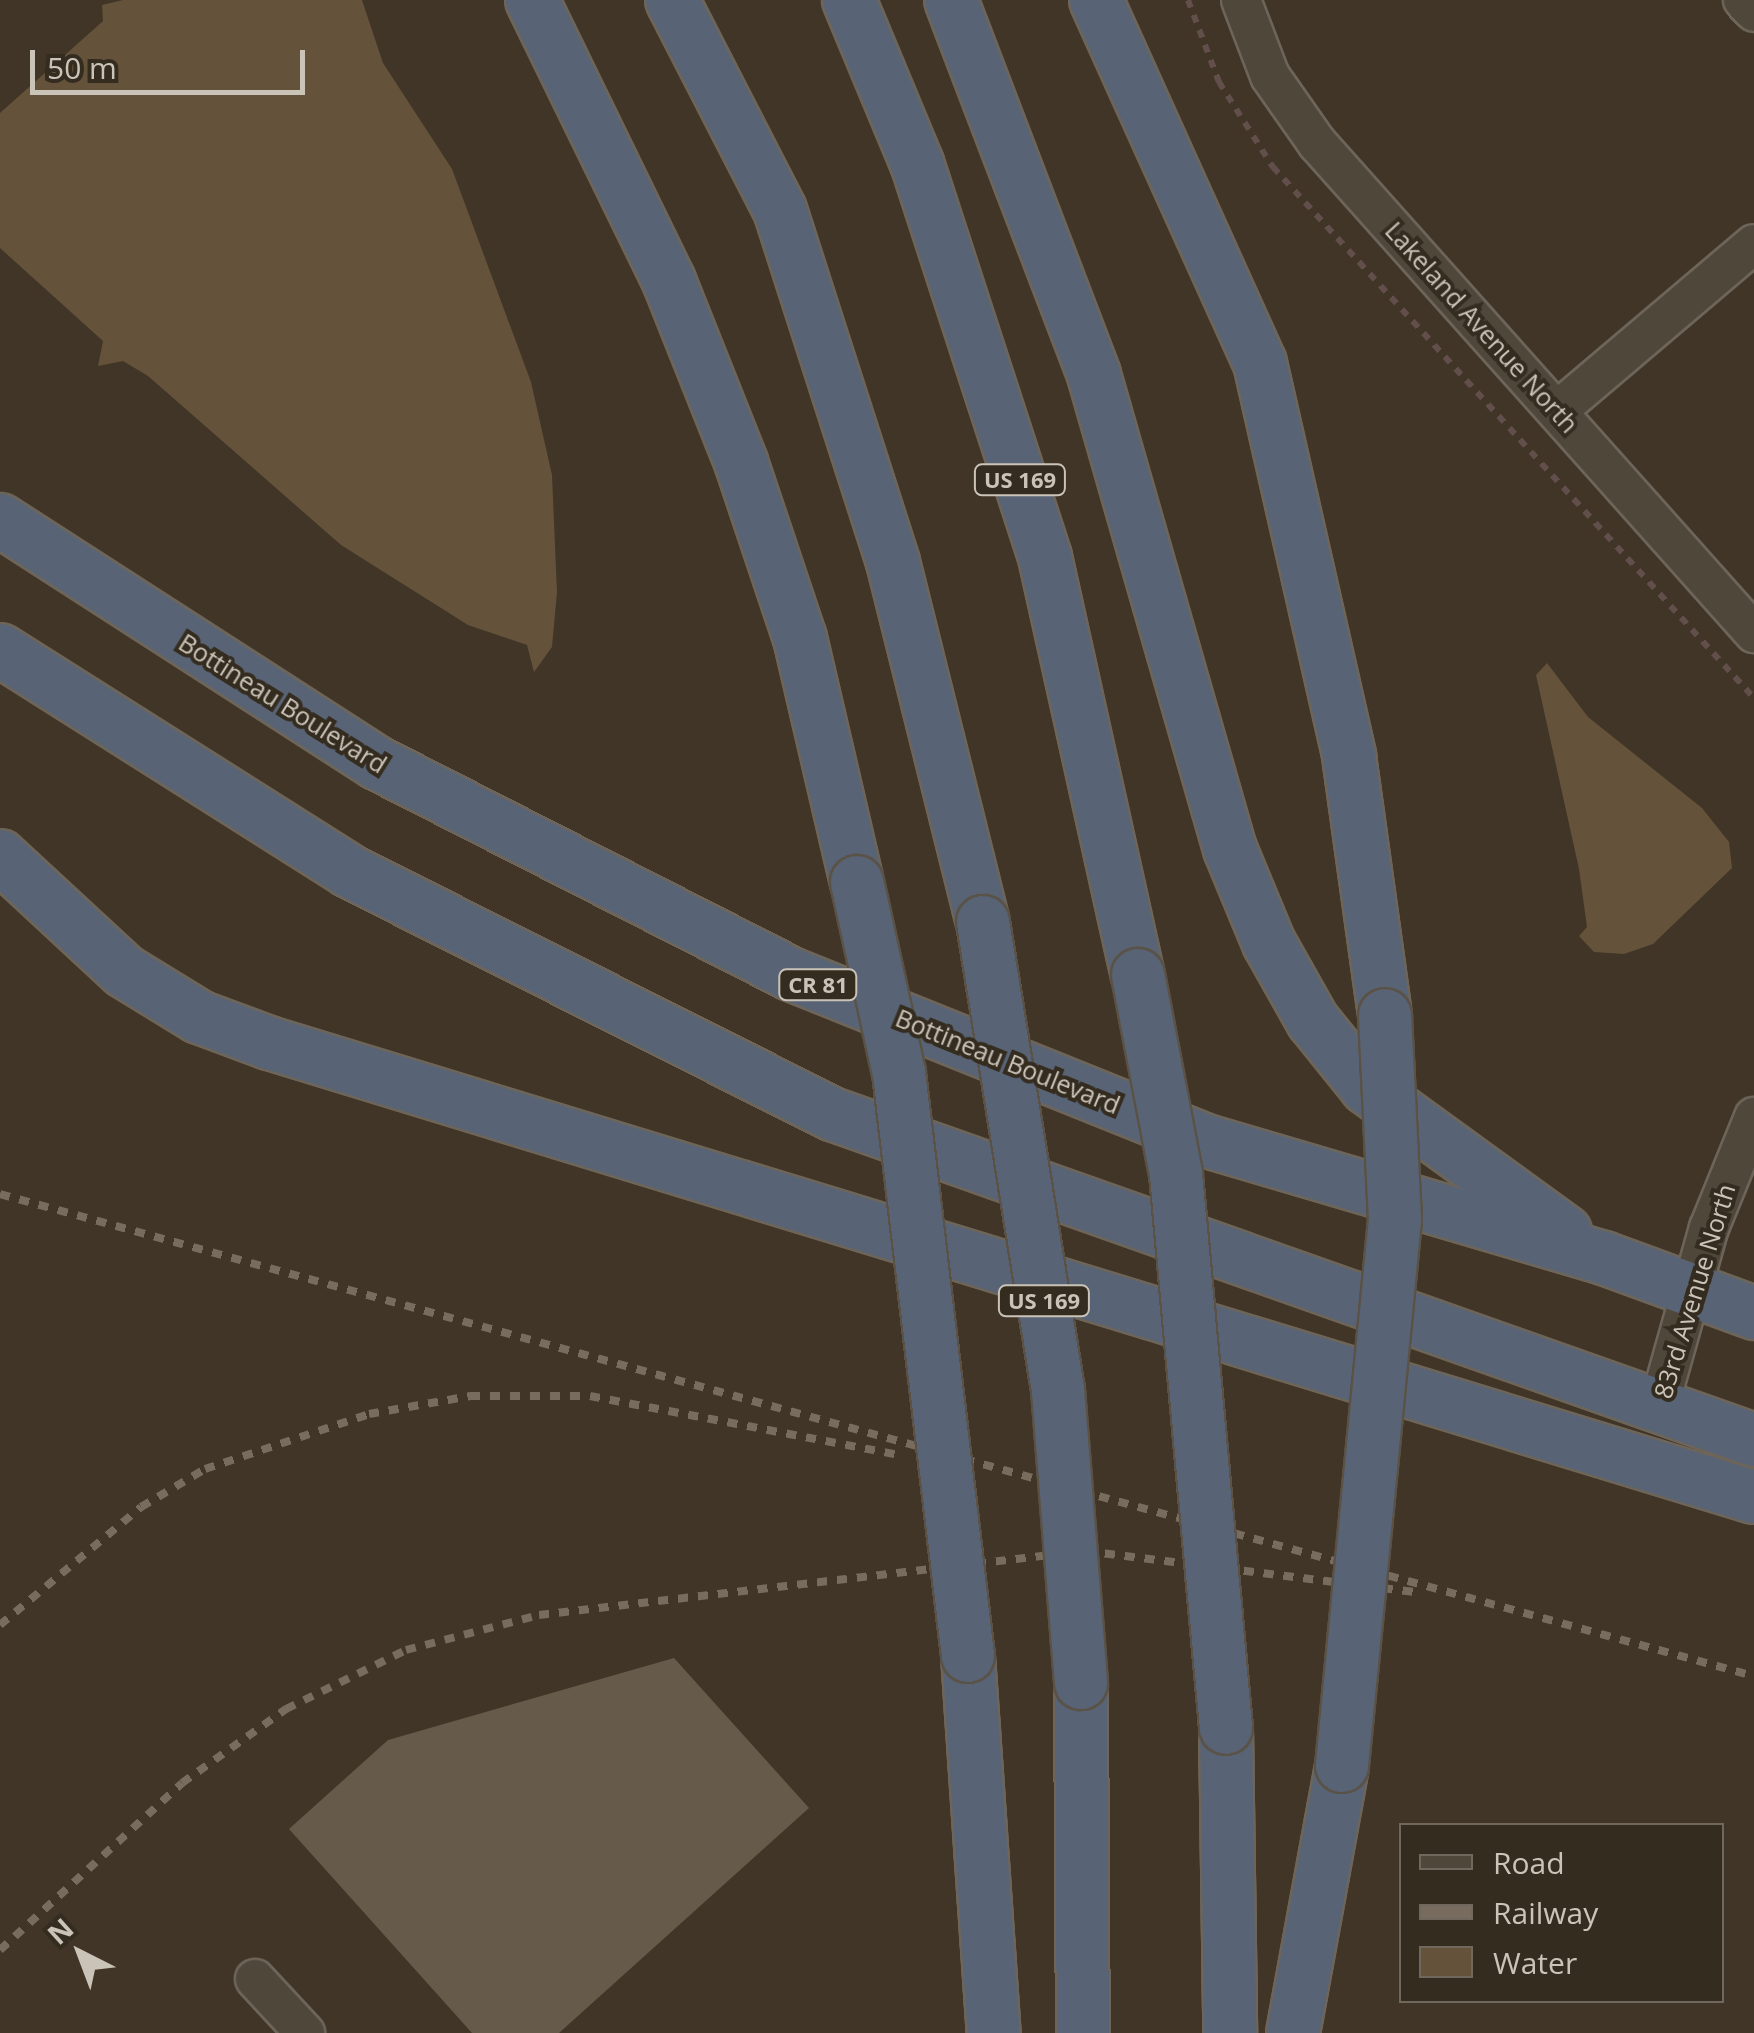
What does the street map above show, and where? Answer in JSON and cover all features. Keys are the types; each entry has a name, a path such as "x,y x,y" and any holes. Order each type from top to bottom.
{"highway":[{"path":"532,0 668,280 741,462 800,638 858,882 900,1073 968,1656 994,2033"},
{"name":"US 169","path":"672,0 780,210 893,562 983,922 1058,1390 1081,1683 1083,2033"},
{"name":"US 169","path":"849,0 916,163 1045,557 1138,976 1176,1174 1226,1728 1230,2033"},
{"path":"951,0 1094,375 1230,848 1269,943 1312,1021 1367,1088 1604,1258"},
{"path":"1096,0 1260,362 1349,756 1385,1014 1395,1220 1342,1766 1293,2033"},
{"name":"Bottineau Boulevard","path":"0,520 377,762 792,974 1203,1140 1604,1258 1691,1294 1754,1312"},
{"path":"0,650 349,870 832,1114 1754,1440"},
{"path":"0,856 124,972 199,1017 269,1044 1754,1497"}],"street":[{"name":"Lakeland Avenue North","path":"1241,0 1270,76 1317,143 1754,634"},
{"path":"1743,0 1754,12"},
{"path":"1557,411 1754,244"},
{"name":"83rd Avenue North","path":"1658,1409 1691,1294 1754,1117"},
{"path":"255,1979 305,2033"}],"path":[{"path":"1188,0 1219,82 1273,168 1754,698"}],"water":[{"path":"123,0 362,0 383,63 452,169 531,382 552,475 557,592 552,647 534,672 527,645 468,625 341,545 148,376 123,361 98,366 103,341 0,248 0,113 103,21 102,5"},
{"path":"1547,663 1588,717 1702,808 1729,842 1732,868 1653,944 1624,954 1594,952 1579,936 1587,927 1579,869 1536,675"}],"building":[{"path":"674,1658 809,1808 559,2033 472,2033 289,1829 388,1740"}],"railway":[{"path":"0,1194 1754,1676"},
{"path":"0,1625 141,1507 205,1469 369,1414 470,1396 590,1396 895,1454"},
{"path":"0,1950 182,1783 286,1709 406,1650 539,1615 1085,1551 1416,1592"}]}
